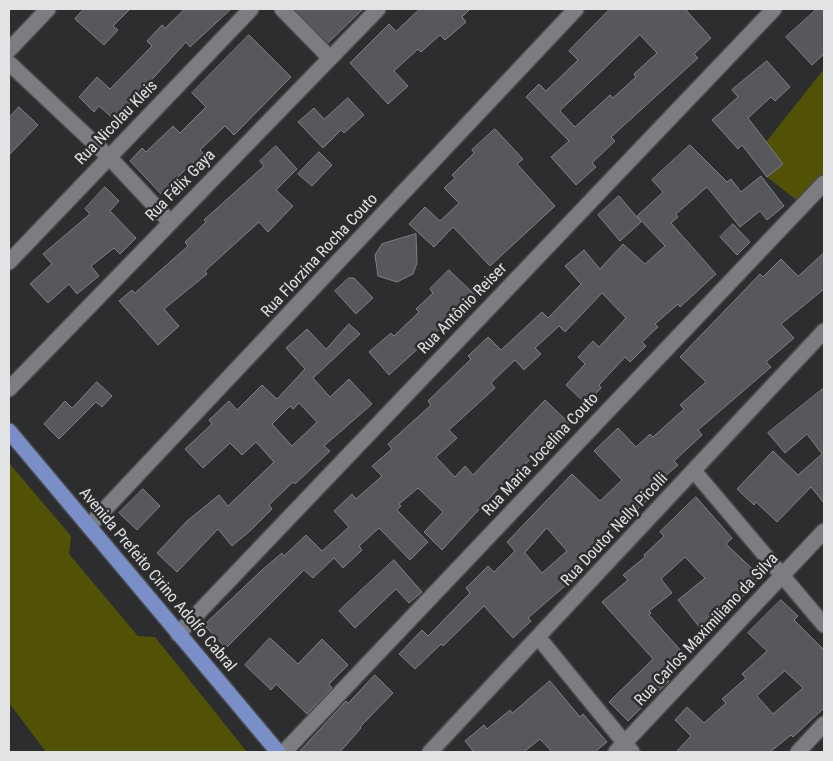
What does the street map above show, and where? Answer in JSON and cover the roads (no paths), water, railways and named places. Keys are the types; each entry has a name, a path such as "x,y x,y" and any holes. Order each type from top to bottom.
{"main road":[{"name":"Avenida Prefeito Cirino Adolfo Cabral","path":"9,431 278,752"}],"street":[{"path":"9,50 48,9"},
{"name":"Rua Nicolau Kleis","path":"9,262 251,9"},
{"path":"282,9 330,58"},
{"name":"Rua Félix Gaya","path":"9,388 378,9"},
{"name":"Rua Florzina Rocha Couto","path":"89,526 576,9"},
{"name":"Rua Antônio Reiser","path":"178,634 774,9"},
{"path":"9,63 110,157 170,222"},
{"name":"Rua Maria Jocelina Couto","path":"284,752 824,182"},
{"name":"Rua Doutor Nelly Picolli","path":"430,752 824,331"},
{"path":"694,471 824,624"},
{"name":"Rua Carlos Maximiliano da Silva","path":"624,749 824,531"},
{"path":"538,637 624,749"},
{"path":"798,752 824,724"}]}
